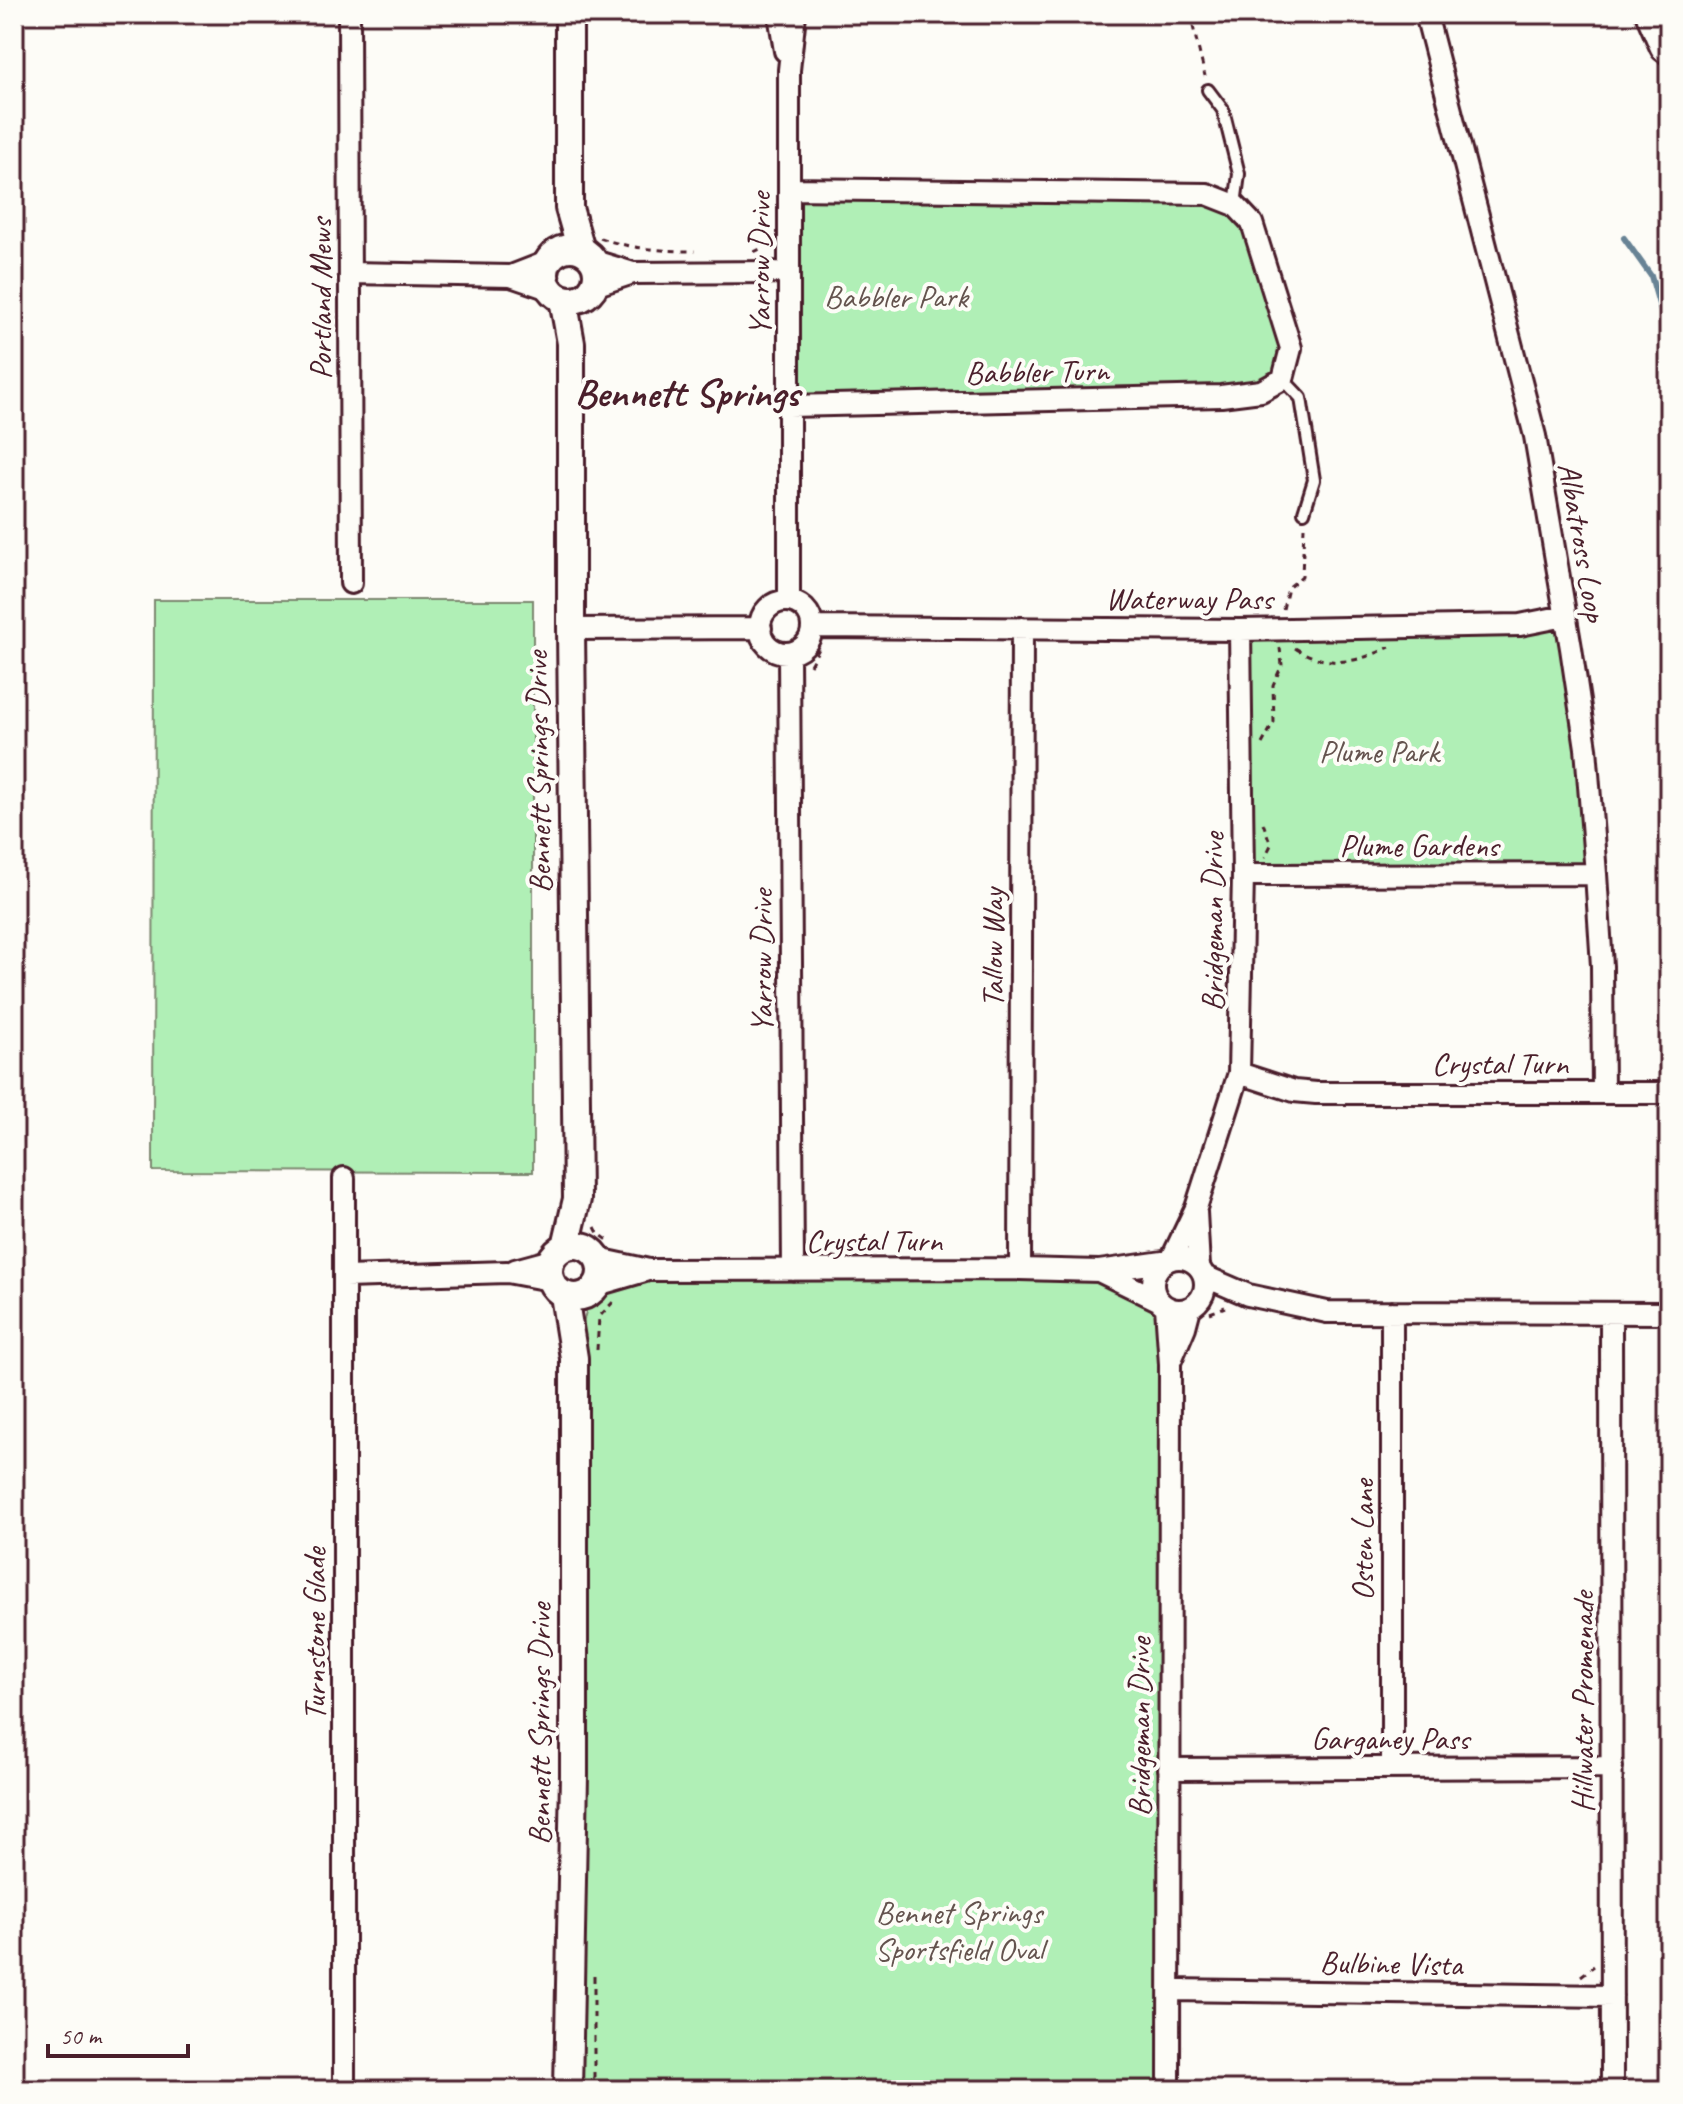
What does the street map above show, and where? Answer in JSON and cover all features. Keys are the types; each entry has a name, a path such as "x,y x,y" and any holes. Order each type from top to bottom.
{"highway":[{"path":"1656,14 1669,44"}],"street":[{"name":"Portland Mews","path":"349,14 351,583"},
{"name":"Bennett Springs Drive","path":"568,2090 585,1361 603,1271 584,1210 571,629 571,343 582,275 569,208 569,14"},
{"path":"779,14 789,70"},
{"path":"789,70 795,14"},
{"name":"Albatross Loop","path":"1426,14 1535,436 1565,616 1586,748 1602,966 1603,1092"},
{"name":"Yarrow Drive","path":"789,70 789,601"},
{"path":"789,189 1207,194 1235,205 1252,223 1291,348 1283,379"},
{"name":"Bennett Springs Drive","path":"550,258 569,208"},
{"path":"511,276 562,249 582,275"},
{"path":"550,258 546,280 582,275"},
{"path":"350,273 511,276 789,272"},
{"name":"Babbler Turn","path":"789,406 1221,396 1261,391 1283,379"},
{"path":"780,601 789,601 806,610 812,627 806,644 789,653 766,644 761,628 766,611 780,601"},
{"name":"Waterway Pass","path":"812,627 1240,630 1279,634 1520,625 1565,616"},
{"path":"571,629 761,628"},
{"name":"Tallow Way","path":"1020,1269 1022,628"},
{"name":"Bridgeman Drive","path":"1196,1208 1239,1073 1242,1043 1240,630"},
{"name":"Yarrow Drive","path":"789,653 793,1270"},
{"name":"Plume Gardens","path":"1243,875 1596,874"},
{"name":"Crystal Turn","path":"1239,1073 1294,1091 1316,1093 1669,1093"},
{"name":"Turnstone Glade","path":"344,1178 344,2090"},
{"path":"1162,1303 1153,1284 1154,1276 1168,1260 1196,1208"},
{"path":"1170,1364 1199,1286 1196,1208"},
{"name":"Bennett Springs Drive","path":"584,1210 558,1270 585,1361"},
{"path":"576,1245 603,1271 574,1297 558,1270 576,1245"},
{"path":"1168,1260 1187,1258 1199,1286"},
{"name":"Crystal Turn","path":"603,1271 1099,1271 1168,1260"},
{"path":"345,1277 558,1270"},
{"path":"1099,1271 1182,1310 1199,1286"},
{"path":"1199,1286 1327,1312 1669,1313"},
{"name":"Bridgeman Drive","path":"1162,1303 1170,1364 1169,2090"},
{"name":"Osten Lane","path":"1392,1312 1392,1768"},
{"name":"Hillwater Promenade","path":"1611,1313 1612,2090"},
{"name":"Garganey Pass","path":"1169,1769 1612,1767"},
{"name":"Bulbine Vista","path":"1170,1990 1612,1996"}],"lane":[{"path":"1208,90 1223,110 1239,174 1235,205"},
{"path":"1283,379 1301,398 1314,480 1304,512"}],"path":[{"path":"1190,14 1208,90"},
{"path":"741,252 766,248 780,226 789,226"},
{"path":"582,275 627,248 698,251"},
{"path":"1262,745 1274,722 1273,685 1282,665 1279,634 1288,588 1302,576 1304,512"},
{"path":"1262,821 1271,845 1265,857"},
{"path":"584,1210 598,1233 603,1271 603,1312 585,1361"},
{"path":"594,1964 594,2090"}],"green space":[{"name":"Babbler Park","path":"789,189 1207,194 1235,205 1291,348 1283,379 1261,391 789,406"},
{"path":"154,600 533,600 533,1172 153,1171"},
{"name":"Plume Park","path":"1565,616 1596,874 1243,875 1240,630"},
{"name":"Bennet Springs Sportsfield Oval","path":"649,1270 1099,1271 1162,1304 1169,2090 568,2090 574,1358 591,1292"}],"waterway":[{"path":"1624,238 1651,276 1669,340"}],"district":[{"name":"Bennett Springs","path":"687,392"}]}
